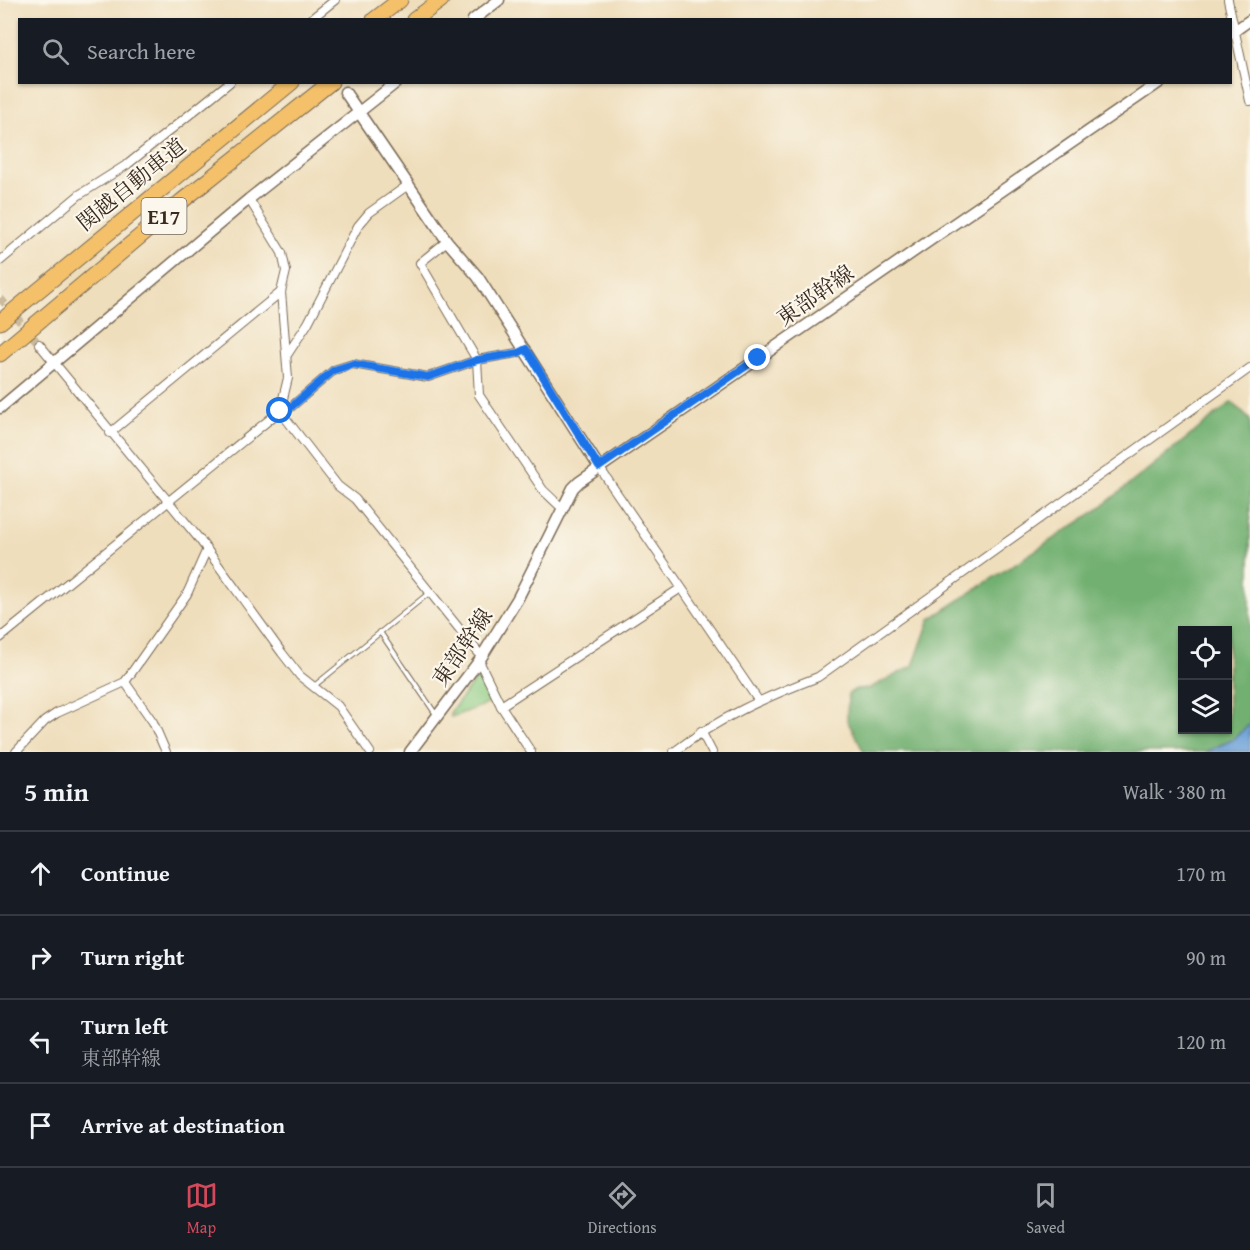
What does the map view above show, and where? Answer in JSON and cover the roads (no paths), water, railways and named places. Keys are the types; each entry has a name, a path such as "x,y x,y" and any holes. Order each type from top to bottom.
{"highway":[{"path":"377,18 400,0"},
{"path":"417,18 441,0"},
{"name":"関越自動車道","path":"0,322 67,264 290,84"},
{"name":"関越自動車道","path":"0,354 182,201 328,84"}],"street":[{"path":"312,18 335,0"},
{"path":"476,18 499,0"},
{"path":"1228,0 1231,18"},
{"path":"1250,20 1233,32 1250,100"},
{"path":"0,261 79,195 128,164 228,84"},
{"path":"0,408 249,198 394,84"},
{"name":"東部幹線","path":"410,752 480,659 526,584 573,488 599,467 1157,84"},
{"path":"345,92 447,241 478,277 526,349 599,467 758,700"},
{"path":"287,355 308,323 358,226 369,213 408,185"},
{"path":"249,198 282,253 285,271 282,292 288,378 282,412 338,486 355,498 480,659 501,706 531,752"},
{"path":"447,241 420,263 477,360 479,395 543,490 563,508"},
{"path":"110,433 282,292"},
{"path":"39,344 207,549 300,676 338,706 370,752"},
{"path":"0,638 334,370 353,364 428,377 477,360 518,353 526,349"},
{"path":"674,752 701,731 758,700 818,677 1250,368"},
{"path":"16,752 57,712 125,682 187,594 207,549"},
{"path":"501,706 681,588"},
{"path":"125,682 149,717 166,752"},
{"path":"701,731 712,752"}],"lane":[{"path":"314,686 429,593"},
{"path":"380,633 438,717"}],"water":[{"path":"1250,724 1250,752 1205,752 1232,740"}],"tunnel":[{"path":"0,298 39,344"}]}
